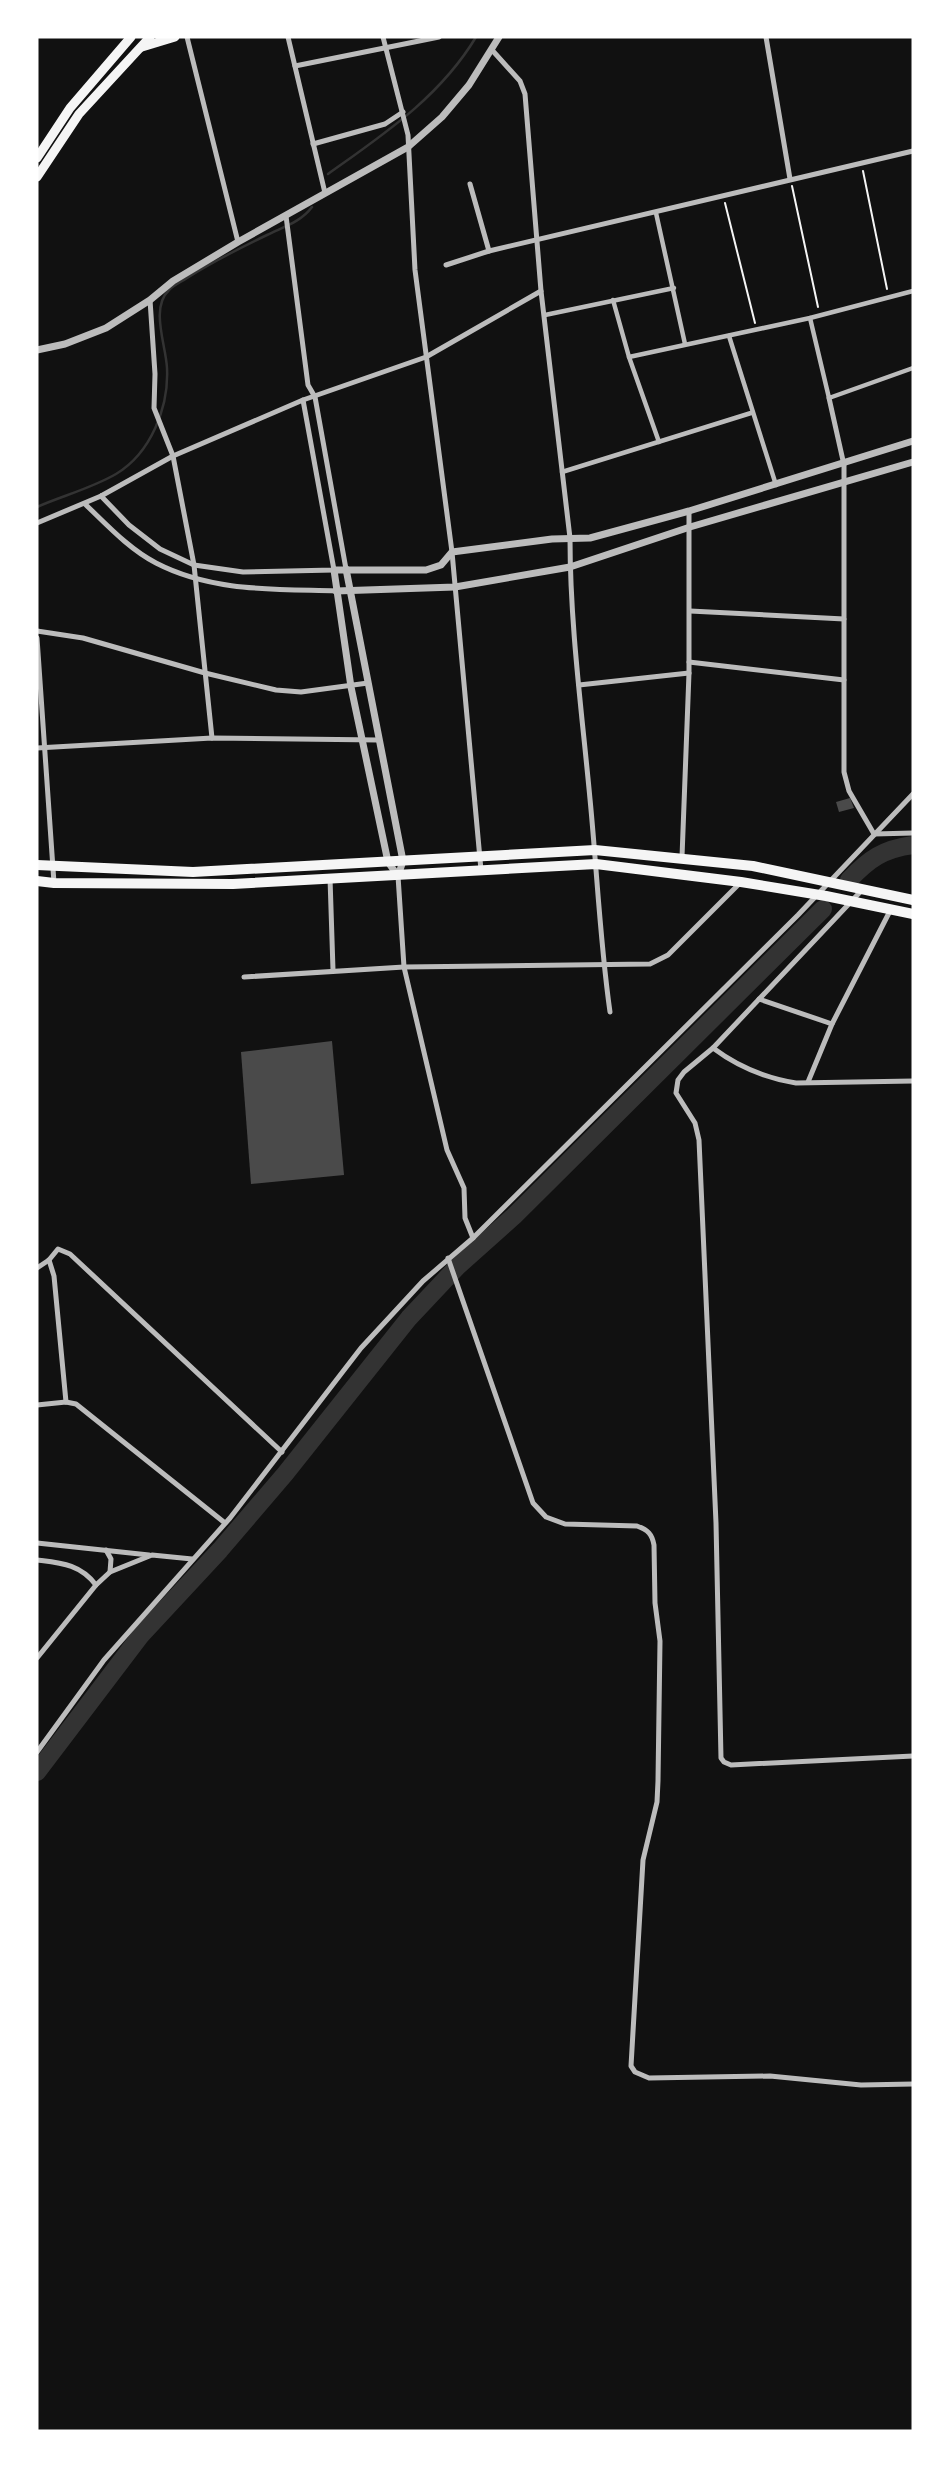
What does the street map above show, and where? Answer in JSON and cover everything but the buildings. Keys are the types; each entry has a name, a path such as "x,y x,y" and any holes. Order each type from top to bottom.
{"highway":[{"path":"37,865 193,872 232,871 595,849 753,866 913,900"},
{"path":"37,881 233,884 596,863 741,882 913,914"},
{"path":"232,871 233,884"}],"main road":[{"path":"37,158 70,108 131,37"},
{"path":"37,177 79,114 150,37"},
{"path":"140,47 175,37"}],"street":[{"path":"187,37 238,242"},
{"path":"288,37 325,193"},
{"path":"383,37 406,126 415,270 452,552 481,871"},
{"path":"295,66 439,37"},
{"path":"37,350 65,344 106,328 150,300 173,281 238,242 287,218 325,193 408,147 442,117 469,85 499,37"},
{"path":"766,37 790,179"},
{"path":"492,50 520,81 525,94 541,290 570,538 579,685 603,964 610,1013"},
{"path":"313,144 385,124 403,112"},
{"path":"446,265 489,251 913,151"},
{"path":"470,184 489,251"},
{"path":"656,213 685,344"},
{"path":"287,218 308,385 315,397 403,861 398,876 404,967 447,1150 464,1188 465,1218 473,1238"},
{"path":"545,315 674,288"},
{"path":"37,523 85,504 173,456 303,400 426,357 541,290"},
{"path":"629,357 810,318 913,291"},
{"path":"150,300 156,413 173,456 194,565 212,738"},
{"path":"614,300 629,357 659,442"},
{"path":"810,318 844,465 844,772 849,791 874,834"},
{"path":"729,336 751,413 776,485"},
{"path":"829,398 913,368"},
{"path":"303,400 334,570 351,687 388,862 398,876"},
{"path":"562,472 751,413"},
{"path":"101,496 129,525 160,549 194,565 243,572 426,570 441,565 452,552 590,538 844,465 913,442"},
{"path":"85,504 122,539 154,562 195,579 245,589 350,591 455,587 570,567 690,527 913,463"},
{"path":"682,857 689,673 689,511"},
{"path":"690,611 844,618"},
{"path":"37,631 83,638 276,690 301,692 368,683"},
{"path":"37,638 54,883"},
{"path":"689,662 844,680"},
{"path":"579,685 689,673"},
{"path":"37,748 212,738 378,740"},
{"path":"37,1752 104,1660 225,1523 361,1348 423,1280 449,1261 473,1238 821,895 913,794"},
{"path":"874,834 913,833"},
{"path":"330,878 333,970"},
{"path":"244,977 404,967 650,964 659,961 677,946 741,882"},
{"path":"860,888 713,1048 684,1072 676,1086 676,1093 695,1123 699,1140 716,1523 721,1758 731,1765 913,1756"},
{"path":"808,1082 832,1024 891,909"},
{"path":"759,999 832,1024"},
{"path":"713,1048 729,1060 781,1080 913,1081"},
{"path":"37,1268 49,1260 58,1249 70,1254 282,1452"},
{"path":"49,1260 54,1276 66,1402"},
{"path":"449,1261 533,1503 547,1517 565,1524 637,1526 646,1529 652,1536 660,1641 658,1781 657,1802 643,1860 631,2066 635,2072 649,2078 770,2076 861,2085 913,2084"},
{"path":"37,1405 66,1402 76,1404 225,1523"},
{"path":"37,1543 192,1559"},
{"path":"106,1550 111,1563 110,1572"},
{"path":"37,1658 96,1585 110,1572 152,1555"},
{"path":"37,1560 73,1565 88,1574 96,1585"}],"path":[{"path":"862,163 889,297"},
{"path":"790,179 820,315"},
{"path":"723,195 756,329"}],"waterway":[{"path":"328,174 410,113 446,78 476,37"},
{"path":"37,507 116,474 128,465 148,442 165,398 167,368 160,317 163,298 169,290 216,261 297,220 312,207"},
{"path":"849,880 877,856 913,845"},
{"path":"37,1772 141,1635 220,1550 285,1474 409,1318 457,1267 514,1216 823,909"}]}
